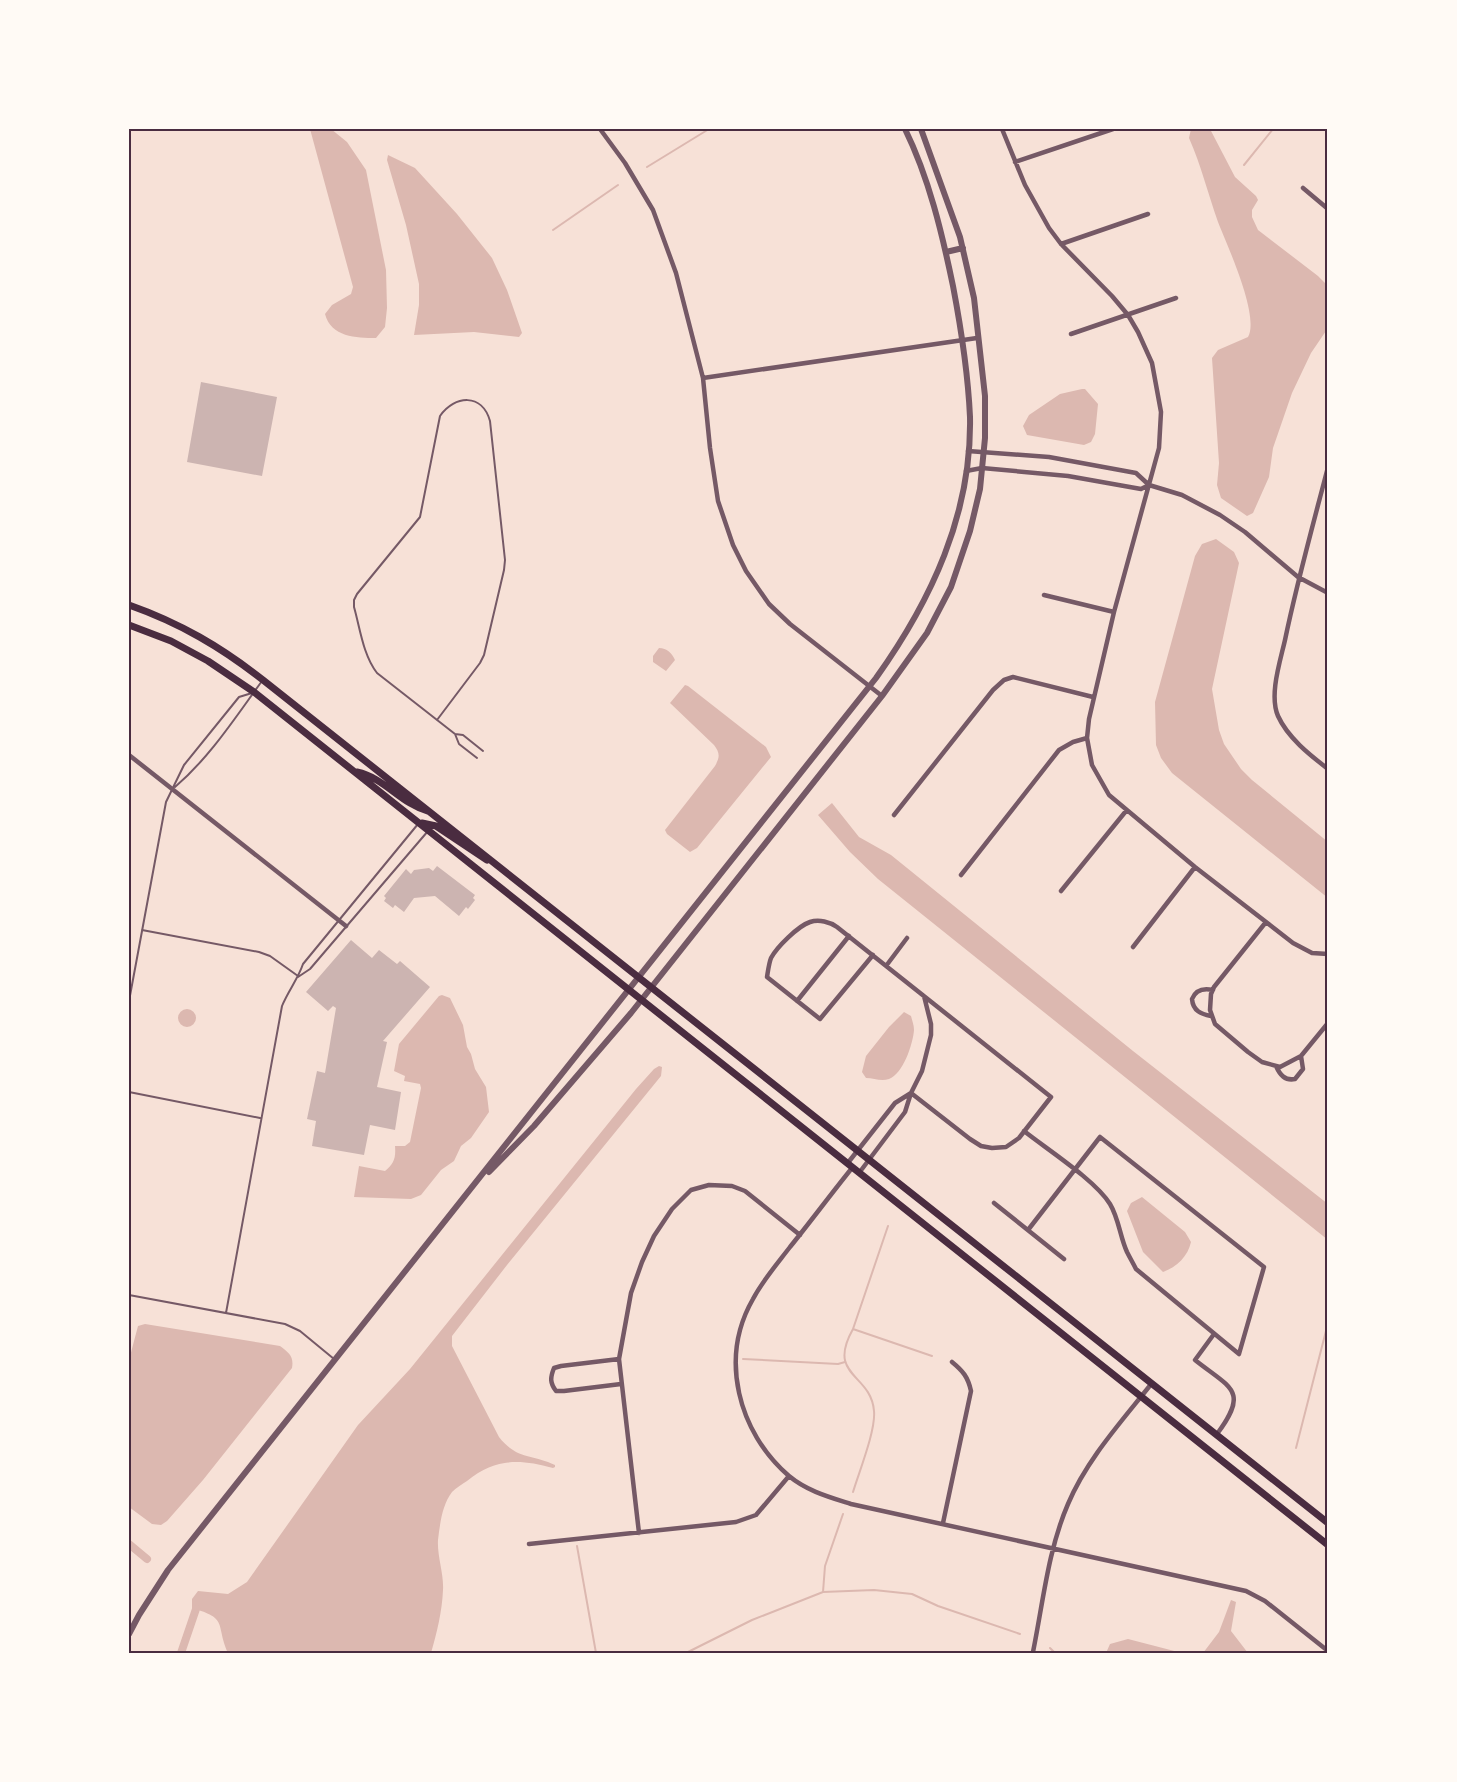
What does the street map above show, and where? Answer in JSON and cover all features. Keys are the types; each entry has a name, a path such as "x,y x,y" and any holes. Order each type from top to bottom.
{"main road":[{"path":"129,605 200,636 231,655 1328,1523"},
{"path":"129,625 171,641 208,661 254,692 1328,1545"},
{"path":"355,772 374,778 416,808 432,812"},
{"path":"418,823 436,826 482,858 498,865"}],"street":[{"path":"600,129 625,163 653,210 676,273 703,378 718,501 729,536 746,571 769,604 790,624 882,696"},
{"path":"129,1634 168,1569 870,686 903,641 929,594 948,549 966,471 970,418 962,340 946,252 915,150 905,129"},
{"path":"473,1187 541,1118 652,987 882,696 927,633 951,587 970,531 980,489 984,453 985,396 974,298 963,248 921,129"},
{"path":"1002,129 1036,207 1061,244 1128,315 1146,346 1152,363 1161,412 1159,448 1114,612 1094,697 1087,738 1092,765 1109,795 1195,867 1303,949 1312,953 1328,954"},
{"path":"1016,162 1113,129"},
{"path":"1303,188 1328,209"},
{"path":"1061,244 1148,213"},
{"path":"946,252 963,248"},
{"path":"1071,334 1176,298"},
{"path":"703,378 977,338"},
{"path":"968,451 1049,457 1136,473 1149,485 1182,495 1214,511 1245,532 1298,577 1328,593"},
{"path":"1328,467 1298,577 1275,688 1278,715 1290,734 1328,769"},
{"path":"966,471 982,468 1068,476 1141,489 1149,485"},
{"path":"1044,595 1114,612"},
{"path":"894,815 993,690 1004,680 1019,678 1094,697"},
{"path":"961,875 1059,750 1073,742 1087,738"},
{"path":"129,755 346,926"},
{"path":"1061,891 1126,811"},
{"path":"1133,947 1195,867"},
{"path":"873,955 820,1019 767,977 771,958 787,939 809,922 830,923 849,936 873,955 886,966 1051,1097 1019,1138 1006,1146 992,1148 981,1146 911,1093"},
{"path":"1266,922 1213,990 1210,1001 1211,1016 1215,1024 1262,1062 1276,1066 1289,1064 1301,1056 1328,1023"},
{"path":"797,1000 849,936"},
{"path":"886,966 907,938"},
{"path":"1211,1016 1198,1011 1192,999 1198,991 1213,990"},
{"path":"859,1173 905,1112 922,1071 931,1035 931,1024 924,996"},
{"path":"1276,1066 1280,1075 1285,1079 1295,1080 1303,1069 1301,1056"},
{"path":"911,1093 896,1102 858,1150 849,1166 752,1300 742,1326 736,1355 738,1392 749,1427 767,1452 789,1476 814,1492 851,1504 1246,1591 1265,1601 1328,1651"},
{"path":"1024,1131 1074,1171 1097,1188 1116,1216 1127,1252 1136,1269 1239,1354 1264,1267 1100,1137 1074,1171 1028,1230"},
{"path":"639,1533 619,1359 631,1293 654,1236 672,1209 691,1190 709,1185 732,1186 745,1191 800,1235"},
{"path":"994,1203 1064,1259"},
{"path":"1214,1334 1195,1360 1233,1391 1235,1402 1232,1411 1217,1434"},
{"path":"619,1359 554,1368 551,1384 556,1391 621,1384"},
{"path":"943,1523 970,1391 968,1380 962,1370 952,1362"},
{"path":"1033,1652 1054,1548 1065,1512 1077,1486 1106,1442 1152,1383"},
{"path":"529,1544 748,1519 756,1515 789,1476"}],"lane":[{"path":"437,720 484,655 504,570 489,421 483,406 471,401 458,401 450,404 440,416 420,517 357,594 354,606 371,666 377,673 437,720 455,734 459,744 477,758"},
{"path":"173,789 193,772 248,704 263,680"},
{"path":"129,1001 166,802 184,765 238,697 254,692"},
{"path":"455,734 463,735 483,750"},
{"path":"226,1313 282,1006 303,964 418,823"},
{"path":"298,977 310,969 429,830"},
{"path":"142,930 259,952 270,956 298,977"},
{"path":"129,1092 260,1118"},
{"path":"129,1295 285,1324 300,1331 334,1359"}],"shaded area":[{"path":"310,129 331,129 347,142 366,170 386,270 385,327 376,338 345,335 338,332 328,322 325,314 332,305 351,294 353,287"},
{"path":"1191,129 1210,129 1235,177 1256,196 1258,200 1252,210 1252,217 1258,230 1328,286 1328,328 1311,353 1292,393 1273,448 1269,477 1253,513 1247,516 1221,498 1217,485 1219,463 1212,358 1218,350 1248,337 1251,327 1250,313 1241,280 1189,138"},
{"path":"388,155 415,168 457,214 492,258 507,290 522,333 519,337 474,332 414,335 419,305 419,284 406,225 387,160"},
{"path":"1085,389 1098,404 1095,434 1091,442 1084,445 1027,435 1023,426 1029,415 1060,394"},
{"path":"1216,539 1234,552 1239,563 1212,689 1219,730 1224,744 1241,769 1328,842 1328,898 1172,773 1161,758 1156,745 1155,702 1195,556 1202,544"},
{"path":"659,648 669,651 675,660 666,671 653,662 653,656"},
{"path":"685,685 766,747 771,757 697,848 690,852 665,830 715,766 719,755 714,745 670,703"},
{"path":"832,803 859,837 891,855 1133,1051 1328,1204 1328,1240 878,879 850,852 818,815"},
{"path":"442,995 450,998 463,1025 467,1047 475,1069 486,1087 489,1112 471,1138 461,1146 454,1161 441,1170 421,1195 411,1199 354,1197 359,1166 385,1171 394,1160 395,1146 405,1146 410,1142 421,1088 420,1084 404,1081 405,1076 394,1071 399,1044"},
{"path":"187,1009 193,1012 196,1018 193,1024 187,1027 181,1024 178,1018 181,1012"},
{"path":"904,1012 911,1016 914,1030 912,1043 903,1065 889,1079 866,1078 862,1072 866,1056"},
{"path":"659,1066 662,1067 661,1076 452,1336 452,1346 499,1437 512,1450 555,1465 555,1467 518,1462 498,1464 478,1473 452,1492 444,1509 439,1534 442,1606 431,1653 228,1653 219,1623 211,1615 192,1608 192,1599 198,1591 228,1594 247,1582 358,1425 410,1369 636,1089"},
{"path":"1142,1197 1185,1232 1191,1242 1181,1260 1163,1272 1143,1252 1127,1211 1131,1203"},
{"path":"145,1324 280,1346 292,1360 292,1368 203,1480 161,1525 152,1524 129,1507 129,1360 138,1326"},
{"path":"1231,1600 1236,1602 1231,1631 1248,1653 1203,1653 1219,1632"},
{"path":"1128,1639 1182,1653 1106,1653 1110,1644"}],"building":[{"path":"201,382 277,397 262,476 187,462"},
{"path":"437,866 475,895 473,898 475,900 459,916 435,896 414,898 404,912 384,901 386,898 384,896 406,869 411,874 414,870 429,868 433,871"},
{"path":"351,940 372,958 379,950 397,964 400,961 430,987 383,1041 387,1042 377,1087 401,1092 395,1130 370,1125 364,1155 312,1146 316,1121 307,1119 317,1071 325,1073 336,1008 333,1006 328,1011 306,992"}],"waterway":[{"path":"647,167 709,129"},
{"path":"1244,165 1273,129"},
{"path":"553,230 618,185"},
{"path":"853,1492 870,1440 874,1411 866,1389 852,1374 844,1357 846,1345 888,1226"},
{"path":"1296,1448 1328,1323"},
{"path":"853,1329 932,1356"},
{"path":"743,1359 838,1364 845,1362"},
{"path":"823,1592 825,1566 843,1514"},
{"path":"129,1544 147,1559"},
{"path":"577,1546 596,1653"},
{"path":"686,1653 752,1620 823,1592 874,1590 912,1594 938,1606 1020,1634"},
{"path":"181,1653 196,1609"},
{"path":"1050,1648 1055,1653"}]}
